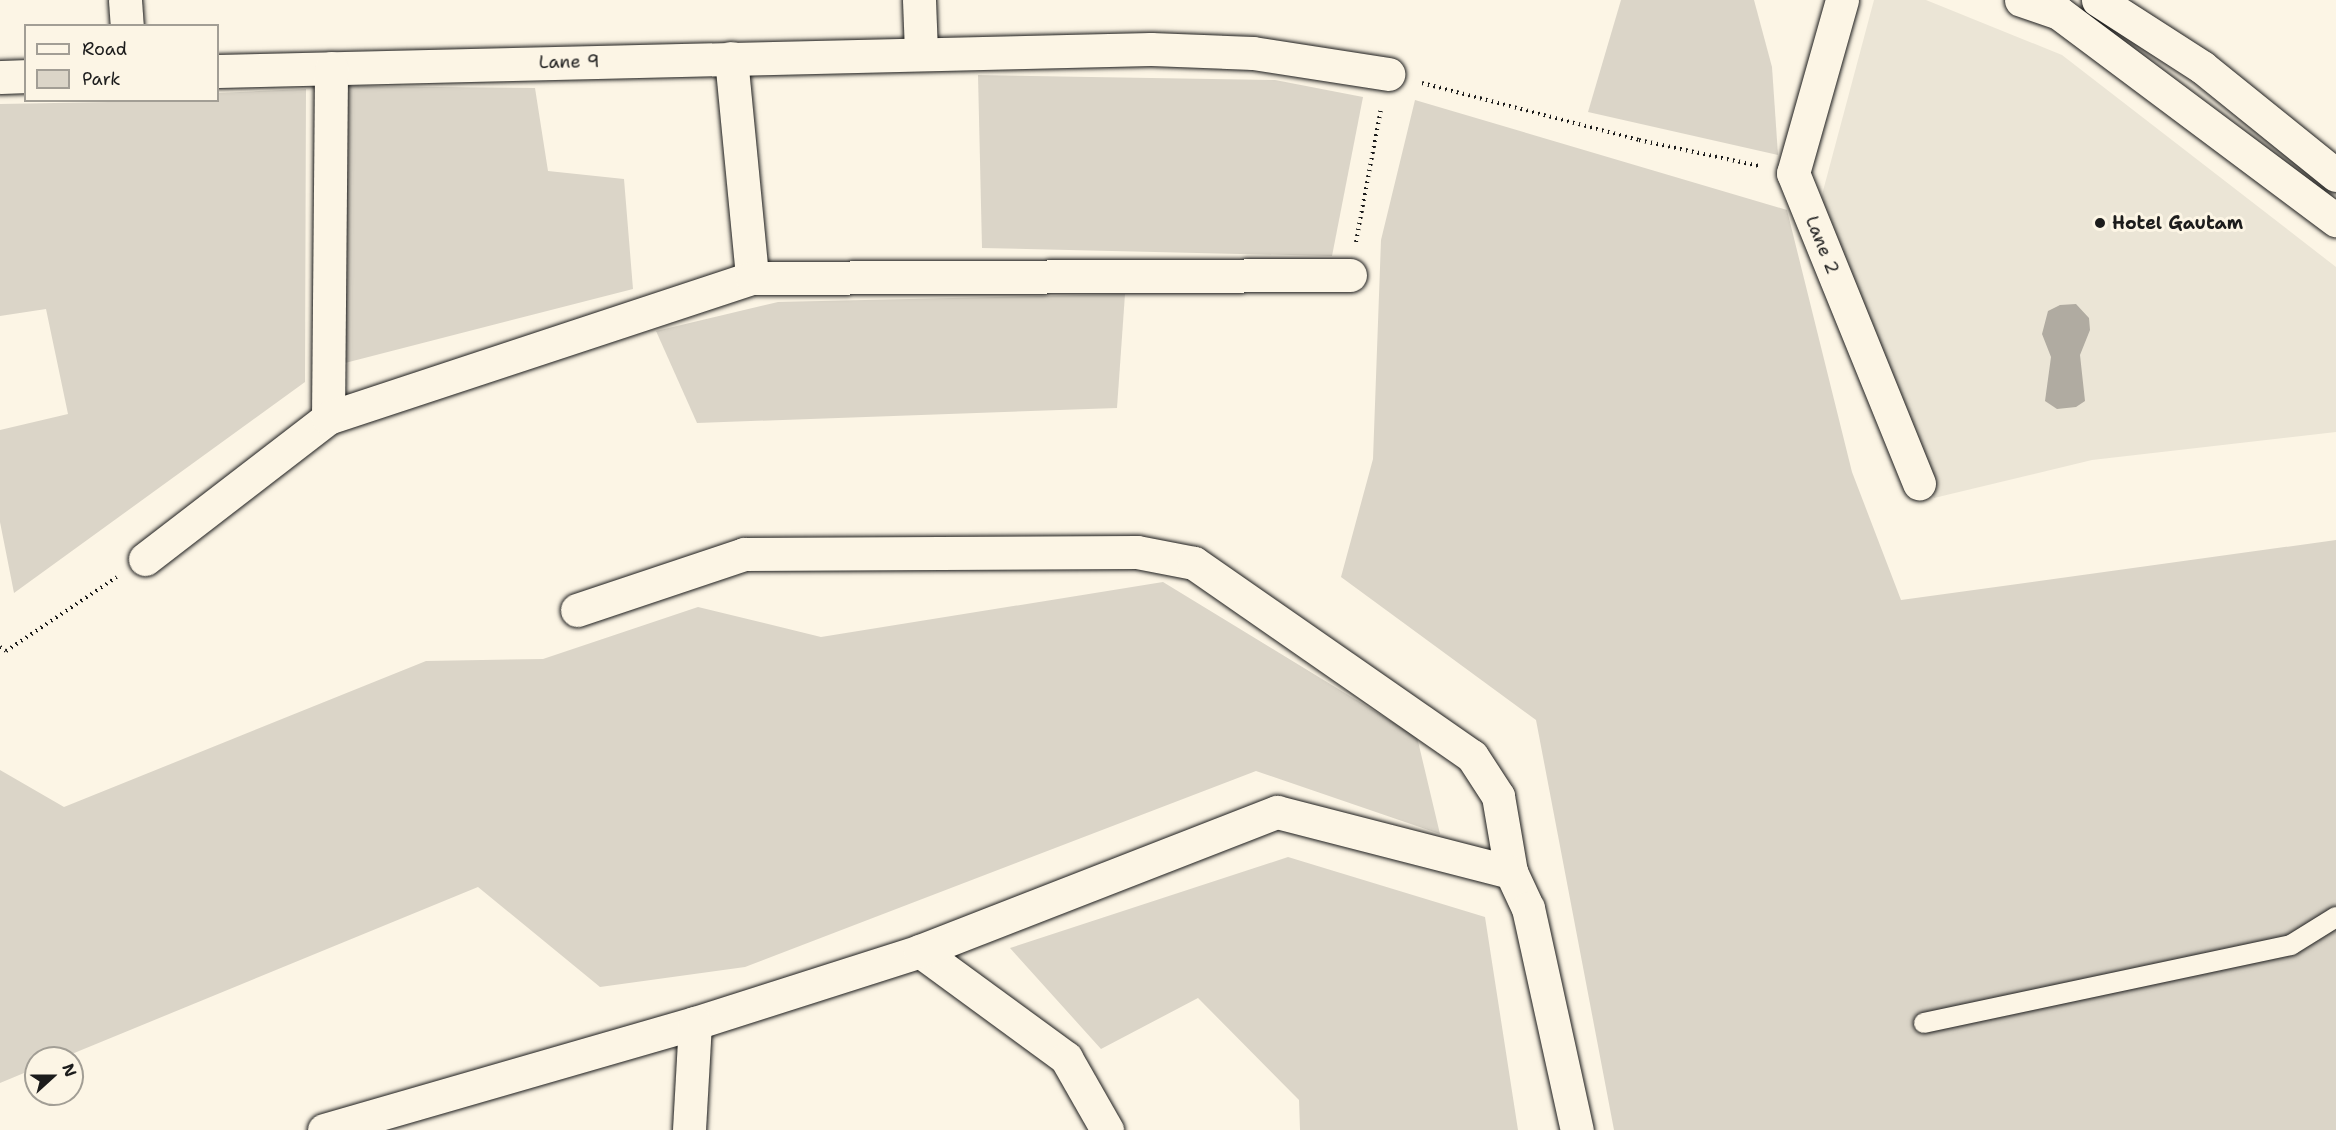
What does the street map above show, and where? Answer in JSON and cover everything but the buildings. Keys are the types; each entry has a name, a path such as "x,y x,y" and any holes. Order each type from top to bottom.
{"street":[{"path":"125,0 127,24"},
{"path":"919,0 921,53"},
{"path":"1793,173 1842,0"},
{"path":"2021,0 2059,13 2324,210 2334,166 2202,67 2098,0"},
{"name":"Lane 9","path":"219,71 1151,49 1254,53 1388,74"},
{"path":"731,58 752,278"},
{"path":"328,418 331,68"},
{"path":"0,76 24,76"},
{"name":"Lane 2","path":"1793,173 1919,483"},
{"path":"145,559 328,418 752,278 1350,275"},
{"path":"577,610 744,554 1137,552 1194,563 1472,756 1498,796 1511,872 1528,908 1577,1130"},
{"path":"324,1130 695,1023 920,951 1277,812 1511,872"},
{"path":"920,951 1066,1058 1107,1130"},
{"path":"689,1130 695,1023"}],"lane":[{"path":"1924,1023 2291,945 2336,917"}],"path":[{"path":"1350,275 1388,74 1639,140 1793,173"},
{"path":"0,647 6,651 145,559"}],"shaded area":[{"path":"1874,0 1926,0 2062,55 2336,267 2336,432 2092,460 1934,498 1815,221"},
{"path":"2076,304 2089,318 2090,330 2080,355 2085,401 2076,407 2057,409 2045,401 2051,357 2042,334 2048,311 2060,305"}],"green space":[{"path":"1621,0 1754,0 1772,67 1778,155 1588,112"},
{"path":"978,75 1275,80 1363,97 1332,256 982,248"},
{"path":"344,86 535,88 548,171 624,179 633,289 345,363"},
{"path":"306,89 305,382 14,593 0,522 0,430 68,414 46,309 0,316 0,104 219,102 219,93"},
{"path":"1415,100 1787,210 1852,472 1901,600 2336,540 2336,1130 1614,1130 1536,720 1341,577 1373,459 1381,240"},
{"path":"1125,294 1117,408 697,423 656,331 778,302"},
{"path":"1163,582 1417,737 1440,834 1256,771 745,967 600,987 478,887 84,1049 84,1046 24,1046 24,1073 0,1083 0,770 64,807 426,661 543,659 698,607 821,637"},
{"path":"1288,857 1485,917 1518,1130 1300,1130 1299,1100 1198,998 1101,1049 1010,948"}],"place":[{"name":"Hotel Gautam","path":"2100,223"}]}
